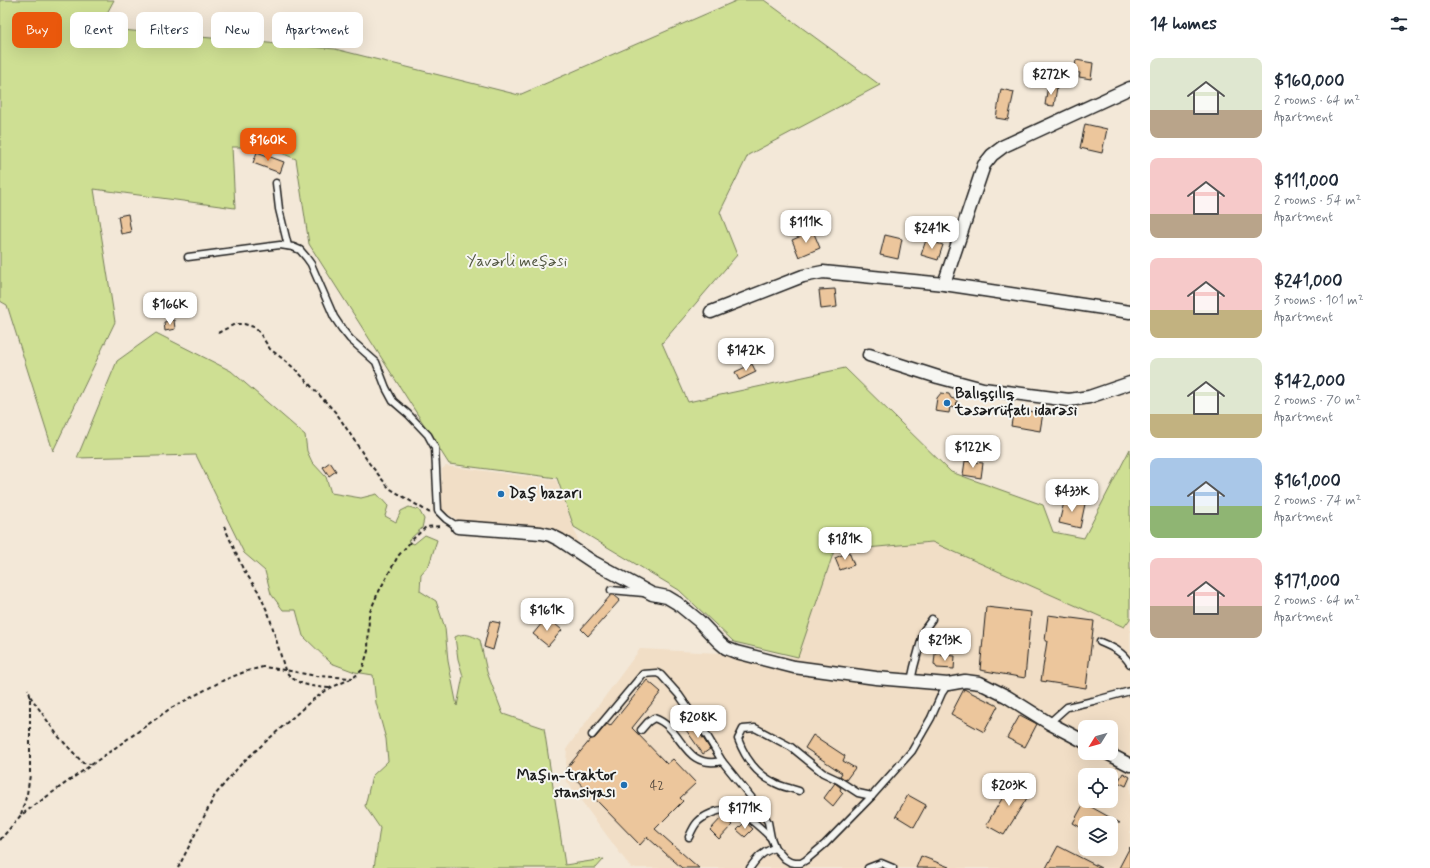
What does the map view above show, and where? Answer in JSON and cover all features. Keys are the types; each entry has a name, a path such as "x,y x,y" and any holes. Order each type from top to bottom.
{"street":[{"path":"944,284 984,165 992,155 1004,146 1130,88"},
{"path":"711,312 803,276 823,272 944,284 1130,312"},
{"path":"869,355 938,377 983,389 1047,398 1069,400 1089,397 1130,383"},
{"path":"458,527 541,533 550,535 593,562 652,594 667,597 686,609 726,648 736,652 794,667 876,678 948,684 965,681 980,683 1006,696 1049,723 1078,738"},
{"path":"1118,759 1130,765"}],"lane":[{"path":"276,182 278,209 288,246"},
{"path":"188,257 280,245 300,250 311,264 334,317 342,329 350,339 376,362 386,388 393,401 408,414 434,444 438,511 446,519 458,527"},
{"path":"611,590 652,594"},
{"path":"911,681 924,630 932,619"},
{"path":"1100,642 1114,648 1127,659 1130,664"},
{"path":"592,735 643,674 650,672 657,673 667,681 679,695 706,734 722,761 762,812 768,822 771,838 775,848 790,862 801,863 826,844 912,751 948,684"},
{"path":"1049,723 1067,707 1093,702 1130,691"},
{"path":"641,730 654,718 658,719 672,730 694,758 704,761 722,761"},
{"path":"799,791 776,784 762,775 749,762 738,739 743,729 754,728 791,747 823,773 838,780 858,793 872,796"},
{"path":"689,837 695,824 702,817 717,810 728,810 737,811 744,815 771,838"},
{"path":"750,868 766,850 775,848"},
{"path":"868,868 881,863 893,868"}],"path":[{"path":"218,334 235,324 244,324 254,327 270,349 298,372 337,414 369,463 389,488 431,513"},
{"path":"224,526 243,569 258,591 269,615 286,670 290,677 308,686 330,688"},
{"path":"178,868 215,795 242,763 311,702 330,688 353,678 362,670 368,651 369,614 377,595 398,556 426,527 458,527"},
{"path":"0,840 21,815 171,708 207,687 246,671 263,667 316,676 353,678"},
{"path":"28,689 30,695 58,736 84,763 92,764"},
{"path":"21,815 27,794 30,775 30,695"}],"shaded area":[{"name":"Daş bazarı","path":"446,466 556,480 578,540 574,546 550,531 463,524 440,508 442,469"},
{"path":"932,542 1124,627 1130,619 1130,868 631,868 565,779 567,748 640,649 798,657 834,551"}],"green space":[{"name":"Yavərli meşəsi","path":"0,0 114,0 108,12 70,12 70,48 128,48 128,31 136,31 136,48 203,48 203,37 211,38 211,48 264,48 264,43 272,43 272,48 335,49 519,95 738,0 764,0 880,85 748,155 720,212 737,255 662,343 688,402 845,368 951,472 1043,505 1053,532 1084,538 1130,449 1130,619 1124,627 932,542 834,551 798,657 734,642 679,590 574,527 557,478 449,464 309,244 296,159 267,147 232,147 235,208 94,189 115,322 53,451 7,305 0,301"},
{"path":"156,333 231,371 305,435 307,451 312,462 326,477 331,493 361,498 377,494 388,506 385,516 396,522 401,511 409,507 419,510 424,519 422,528 408,541 414,544 425,535 437,540 429,565 421,574 420,591 436,601 445,628 448,661 457,706 463,676 458,659 455,637 468,635 480,640 487,672 503,714 544,728 565,865 604,859 596,868 374,868 380,828 365,806 372,776 388,761 386,739 376,703 373,675 355,672 331,663 303,636 296,610 283,610 271,594 265,571 244,553 196,455 77,458 117,361"}],"building":[{"path":"1076,60 1093,63 1091,79 1079,77 1080,73 1074,72"},
{"path":"1048,85 1057,87 1054,106 1045,105"},
{"path":"1001,89 1014,92 1008,120 996,118"},
{"path":"1085,124 1107,129 1102,153 1080,148"},
{"path":"257,152 284,162 280,173 253,163"},
{"path":"128,214 131,232 121,234 118,216"},
{"path":"813,231 820,248 799,257 792,240"},
{"path":"885,235 902,239 898,259 880,255"},
{"path":"926,240 943,245 938,260 921,255"},
{"path":"835,289 837,307 821,309 819,290"},
{"path":"174,320 175,329 165,331 164,322"},
{"path":"752,364 756,372 739,380 735,372"},
{"name":"Balıqçılıq təsərrüfatı idarəsi","path":"941,393 949,394 951,398 957,400 956,408 950,407 949,413 935,411 937,398"},
{"path":"1026,411 1043,413 1040,431 1011,426 1013,414 1025,416"},
{"path":"965,461 983,463 981,478 963,475"},
{"path":"330,462 336,471 329,476 323,467"},
{"path":"1065,498 1085,504 1080,528 1059,523"},
{"path":"849,552 854,565 840,570 835,558"},
{"path":"611,595 614,595 620,600 588,636 581,629"},
{"path":"986,607 1031,612 1025,678 980,670"},
{"path":"1048,615 1094,621 1086,688 1041,681 1047,641 1045,641"},
{"path":"547,617 562,630 548,646 533,634"},
{"path":"490,621 500,623 493,650 484,647"},
{"path":"935,654 955,656 954,669 937,668 934,664"},
{"name":"Maşın-traktor stansiyası","path":"647,680 661,692 632,728 667,764 673,759 696,783 680,798 683,801 655,829 699,868 682,868 647,837 640,845 566,769 591,739 595,738 607,724 610,726"},
{"path":"964,689 998,706 984,732 951,714"},
{"path":"1020,715 1037,724 1025,747 1007,738"},
{"path":"694,724 710,749 703,754 686,730"},
{"path":"813,735 845,756 843,761 855,768 846,780 840,776 842,773 805,748"},
{"path":"1123,773 1130,777 1126,786 1118,782"},
{"path":"1014,779 1032,790 1004,835 986,825"},
{"path":"835,783 841,788 840,790 843,793 833,806 824,798"},
{"path":"908,795 926,805 914,827 896,816"},
{"path":"1081,808 1093,808 1107,816 1078,816 1078,826 1073,823"},
{"path":"723,816 732,825 719,839 710,830"},
{"path":"745,822 753,829 745,837 737,830"},
{"path":"1058,846 1101,868 1046,868"},
{"path":"1130,847 1130,868 1119,868"},
{"path":"921,856 949,867 949,868 916,868"}],"place":[{"name":"Balıqçılıq təsərrüfatı idarəsi","path":"947,403"},
{"name":"Daş bazarı","path":"501,494"},
{"name":"Maşın-traktor stansiyası","path":"624,785"}]}
